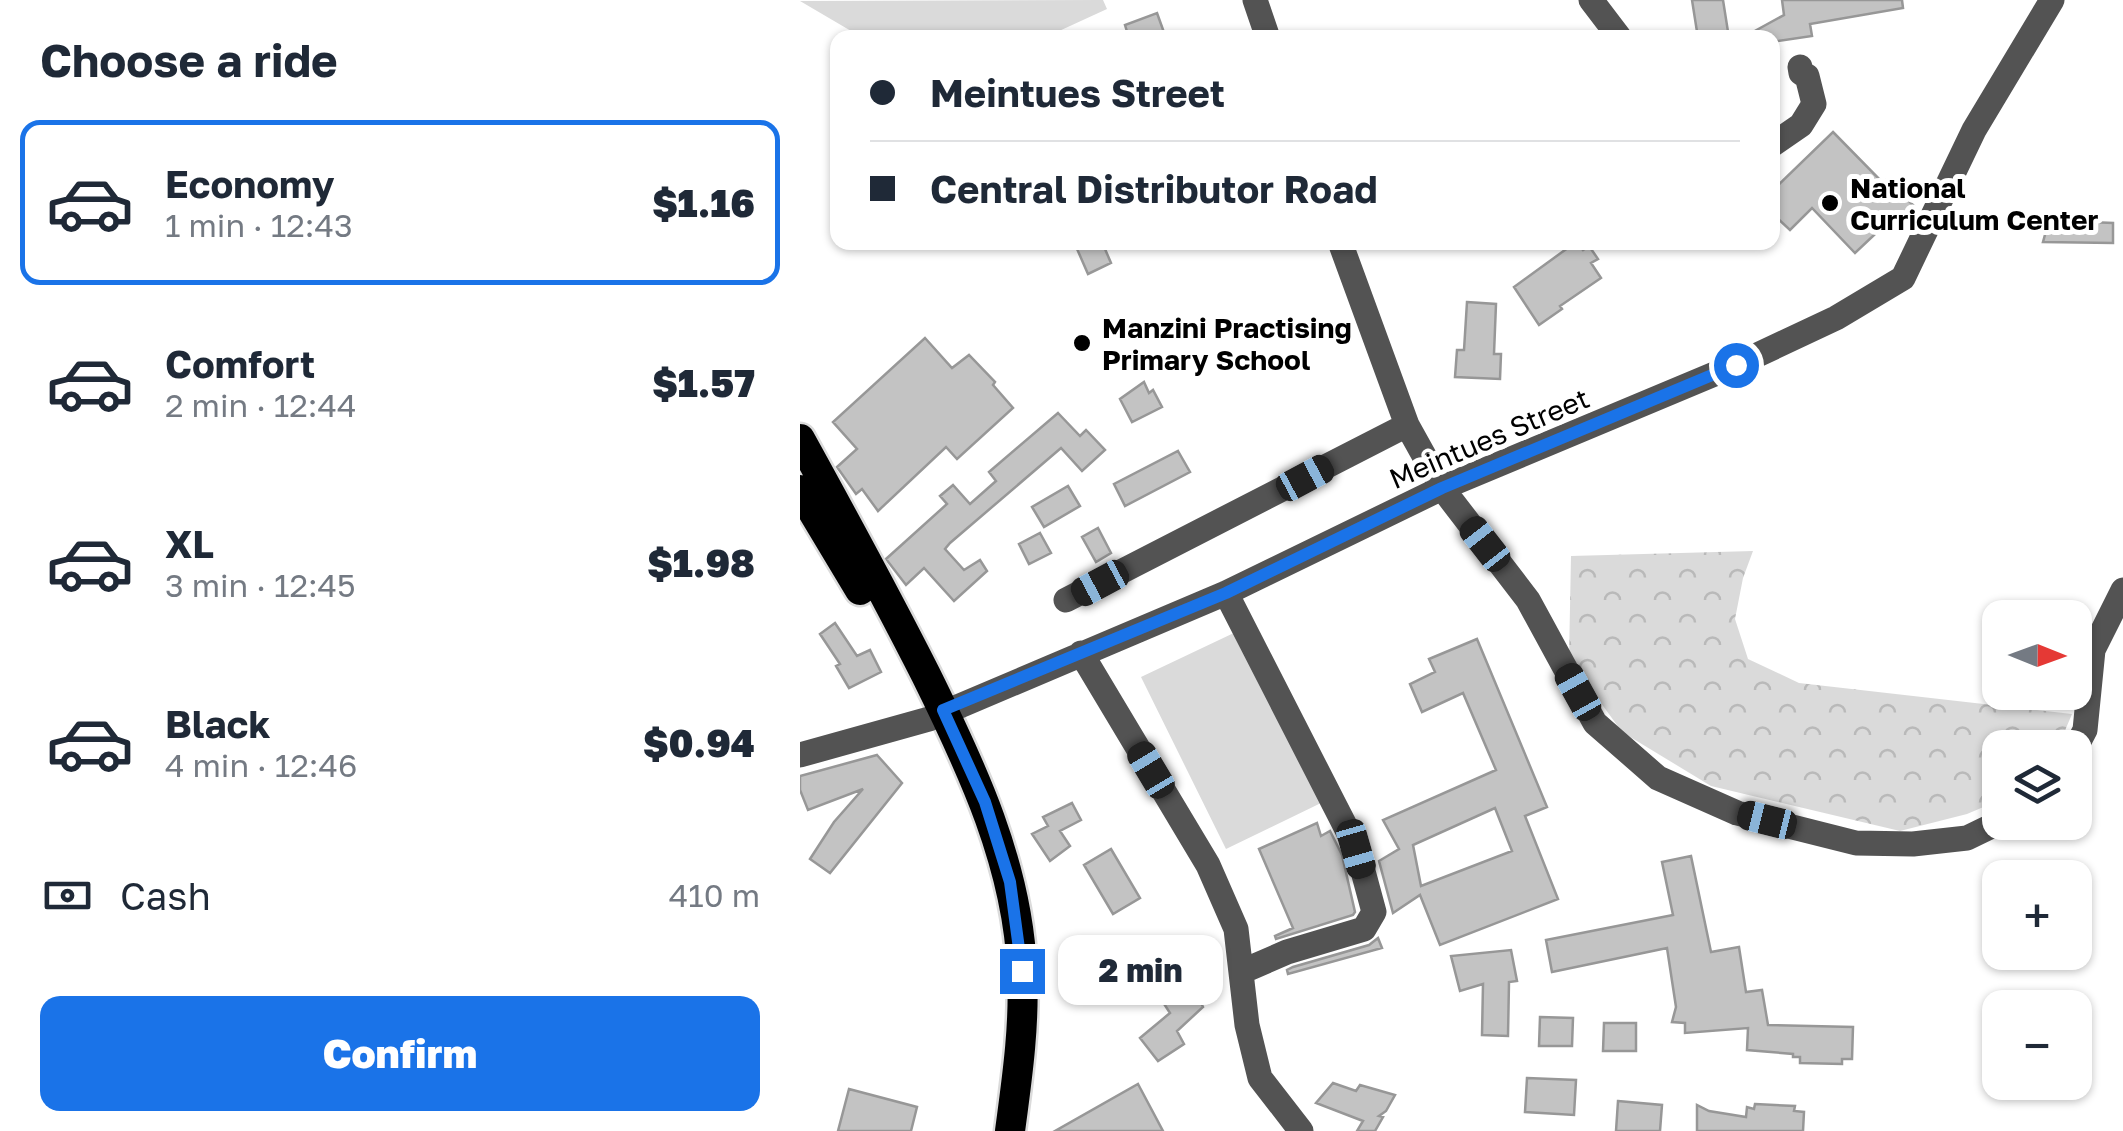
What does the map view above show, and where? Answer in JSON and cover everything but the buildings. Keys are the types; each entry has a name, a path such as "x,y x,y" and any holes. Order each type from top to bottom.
{"highway":[{"path":"800,439 936,715 994,887 1005,972 1001,1068 988,1131"},
{"path":"800,490 985,802 1010,882 1022,971 1018,1073 1010,1131"}],"street":[{"path":"1255,0 1265,30"},
{"path":"1591,0 1614,30"},
{"name":"Meintues Street","path":"800,755 936,715 1226,593 1442,488 1736,365 1836,318 1903,278 1974,130 2052,0"},
{"path":"1780,139 1801,124 1814,104 1807,76 1800,67"},
{"path":"1343,250 1407,425 1442,488 1528,600 1595,723 1658,778 1737,812 1856,842 1913,844 1966,838 1982,830"},
{"path":"1066,600 1407,425"},
{"path":"2085,730 2093,650 2123,590"},
{"path":"1226,593 1356,849 1374,912 1364,929 1287,952 1241,972"},
{"path":"1081,653 1208,865 1236,929 1247,1025 1260,1078 1297,1127"}],"green space":[{"path":"1103,0 1107,9 1061,30 849,30 800,1"},
{"path":"1753,551 1735,619 1748,659 1799,683 1982,704 1982,710 2072,714 2065,730 1982,730 1982,808 1900,831 1711,786 1622,732 1569,659 1571,556"},
{"path":"1238,631 1321,803 1226,849 1141,677"}],"place":[{"name":"National Curriculum Center","path":"1830,203"},
{"name":"Manzini Practising Primary School","path":"1082,343"}],"route":[{"path":"1022,971 1010,882 985,802 943,710 1226,593 1442,488 1736,365"}]}
